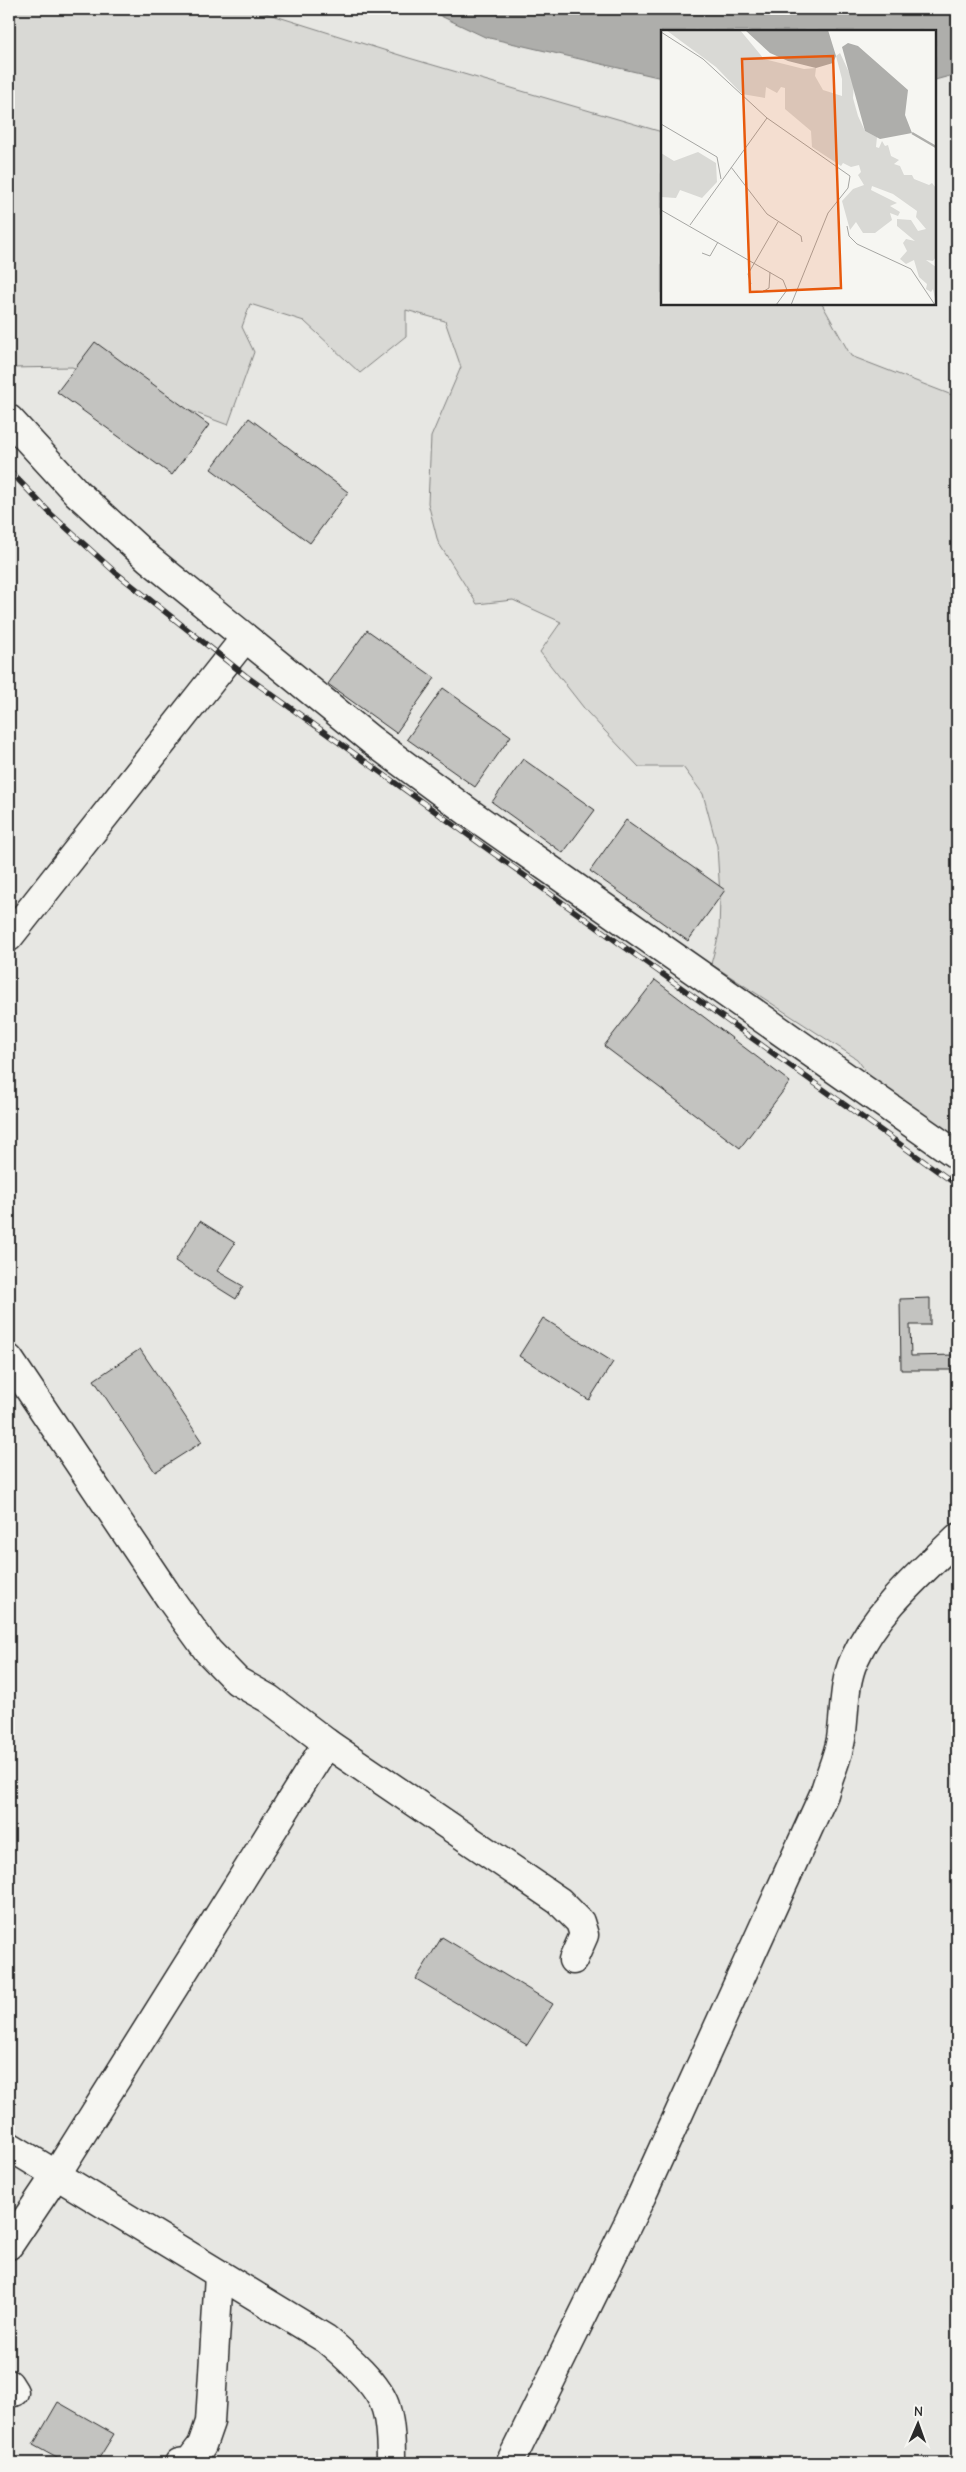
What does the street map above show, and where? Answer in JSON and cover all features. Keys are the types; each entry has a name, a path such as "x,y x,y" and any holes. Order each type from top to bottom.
{"lane":[{"path":"9,419 77,493 149,559 371,740 471,814 957,1155"},
{"path":"9,937 245,638"},
{"path":"9,1359 171,1600 208,1651 238,1681 269,1699 326,1743 560,1901 580,1922 584,1935 572,1960"},
{"path":"510,2463 641,2197 824,1794 841,1740 845,1700 853,1661 868,1635 896,1596 957,1538"},
{"path":"9,2245 56,2175 326,1743"},
{"path":"9,2146 326,2339 351,2360 373,2387 386,2408 391,2445 391,2463"},
{"path":"179,2463 190,2461 202,2445 210,2422 220,2275"}],"shaded area":[{"path":"9,9 957,9 957,2463 9,2463"},
{"path":"9,9 253,9 409,58 661,132 661,305 823,305 851,356 957,397 957,1139 874,1082 857,1059 711,964 719,934 720,896 717,846 703,794 683,767 639,767 587,712 540,652 561,622 513,600 477,604 438,542 428,503 431,437 461,367 445,321 406,310 406,336 360,373 304,321 250,304 242,327 254,352 228,425 72,367 9,368"},
{"path":"426,9 957,9 957,74 936,80 936,30 661,30 661,78 485,37"}],"building":[{"path":"95,342 209,425 172,475 57,392"},
{"path":"249,418 348,492 310,543 211,469"},
{"path":"367,630 435,678 396,733 328,684"},
{"path":"443,688 511,736 475,787 407,739"},
{"path":"523,759 595,810 563,853 492,802"},
{"path":"626,820 725,890 688,941 590,871"},
{"path":"655,980 790,1082 740,1148 604,1046"},
{"path":"200,1221 235,1243 217,1271 243,1286 236,1299 175,1261"},
{"path":"930,1298 930,1325 910,1325 911,1356 956,1355 956,1370 901,1370 900,1299"},
{"path":"543,1318 613,1362 589,1400 519,1356"},
{"path":"140,1349 202,1442 155,1472 94,1380"},
{"path":"442,1937 553,2004 527,2045 416,1979"},
{"path":"58,2402 114,2434 96,2463 66,2463 33,2445"}],"railway":[{"path":"9,470 51,514 115,572 246,676 957,1185"}]}
